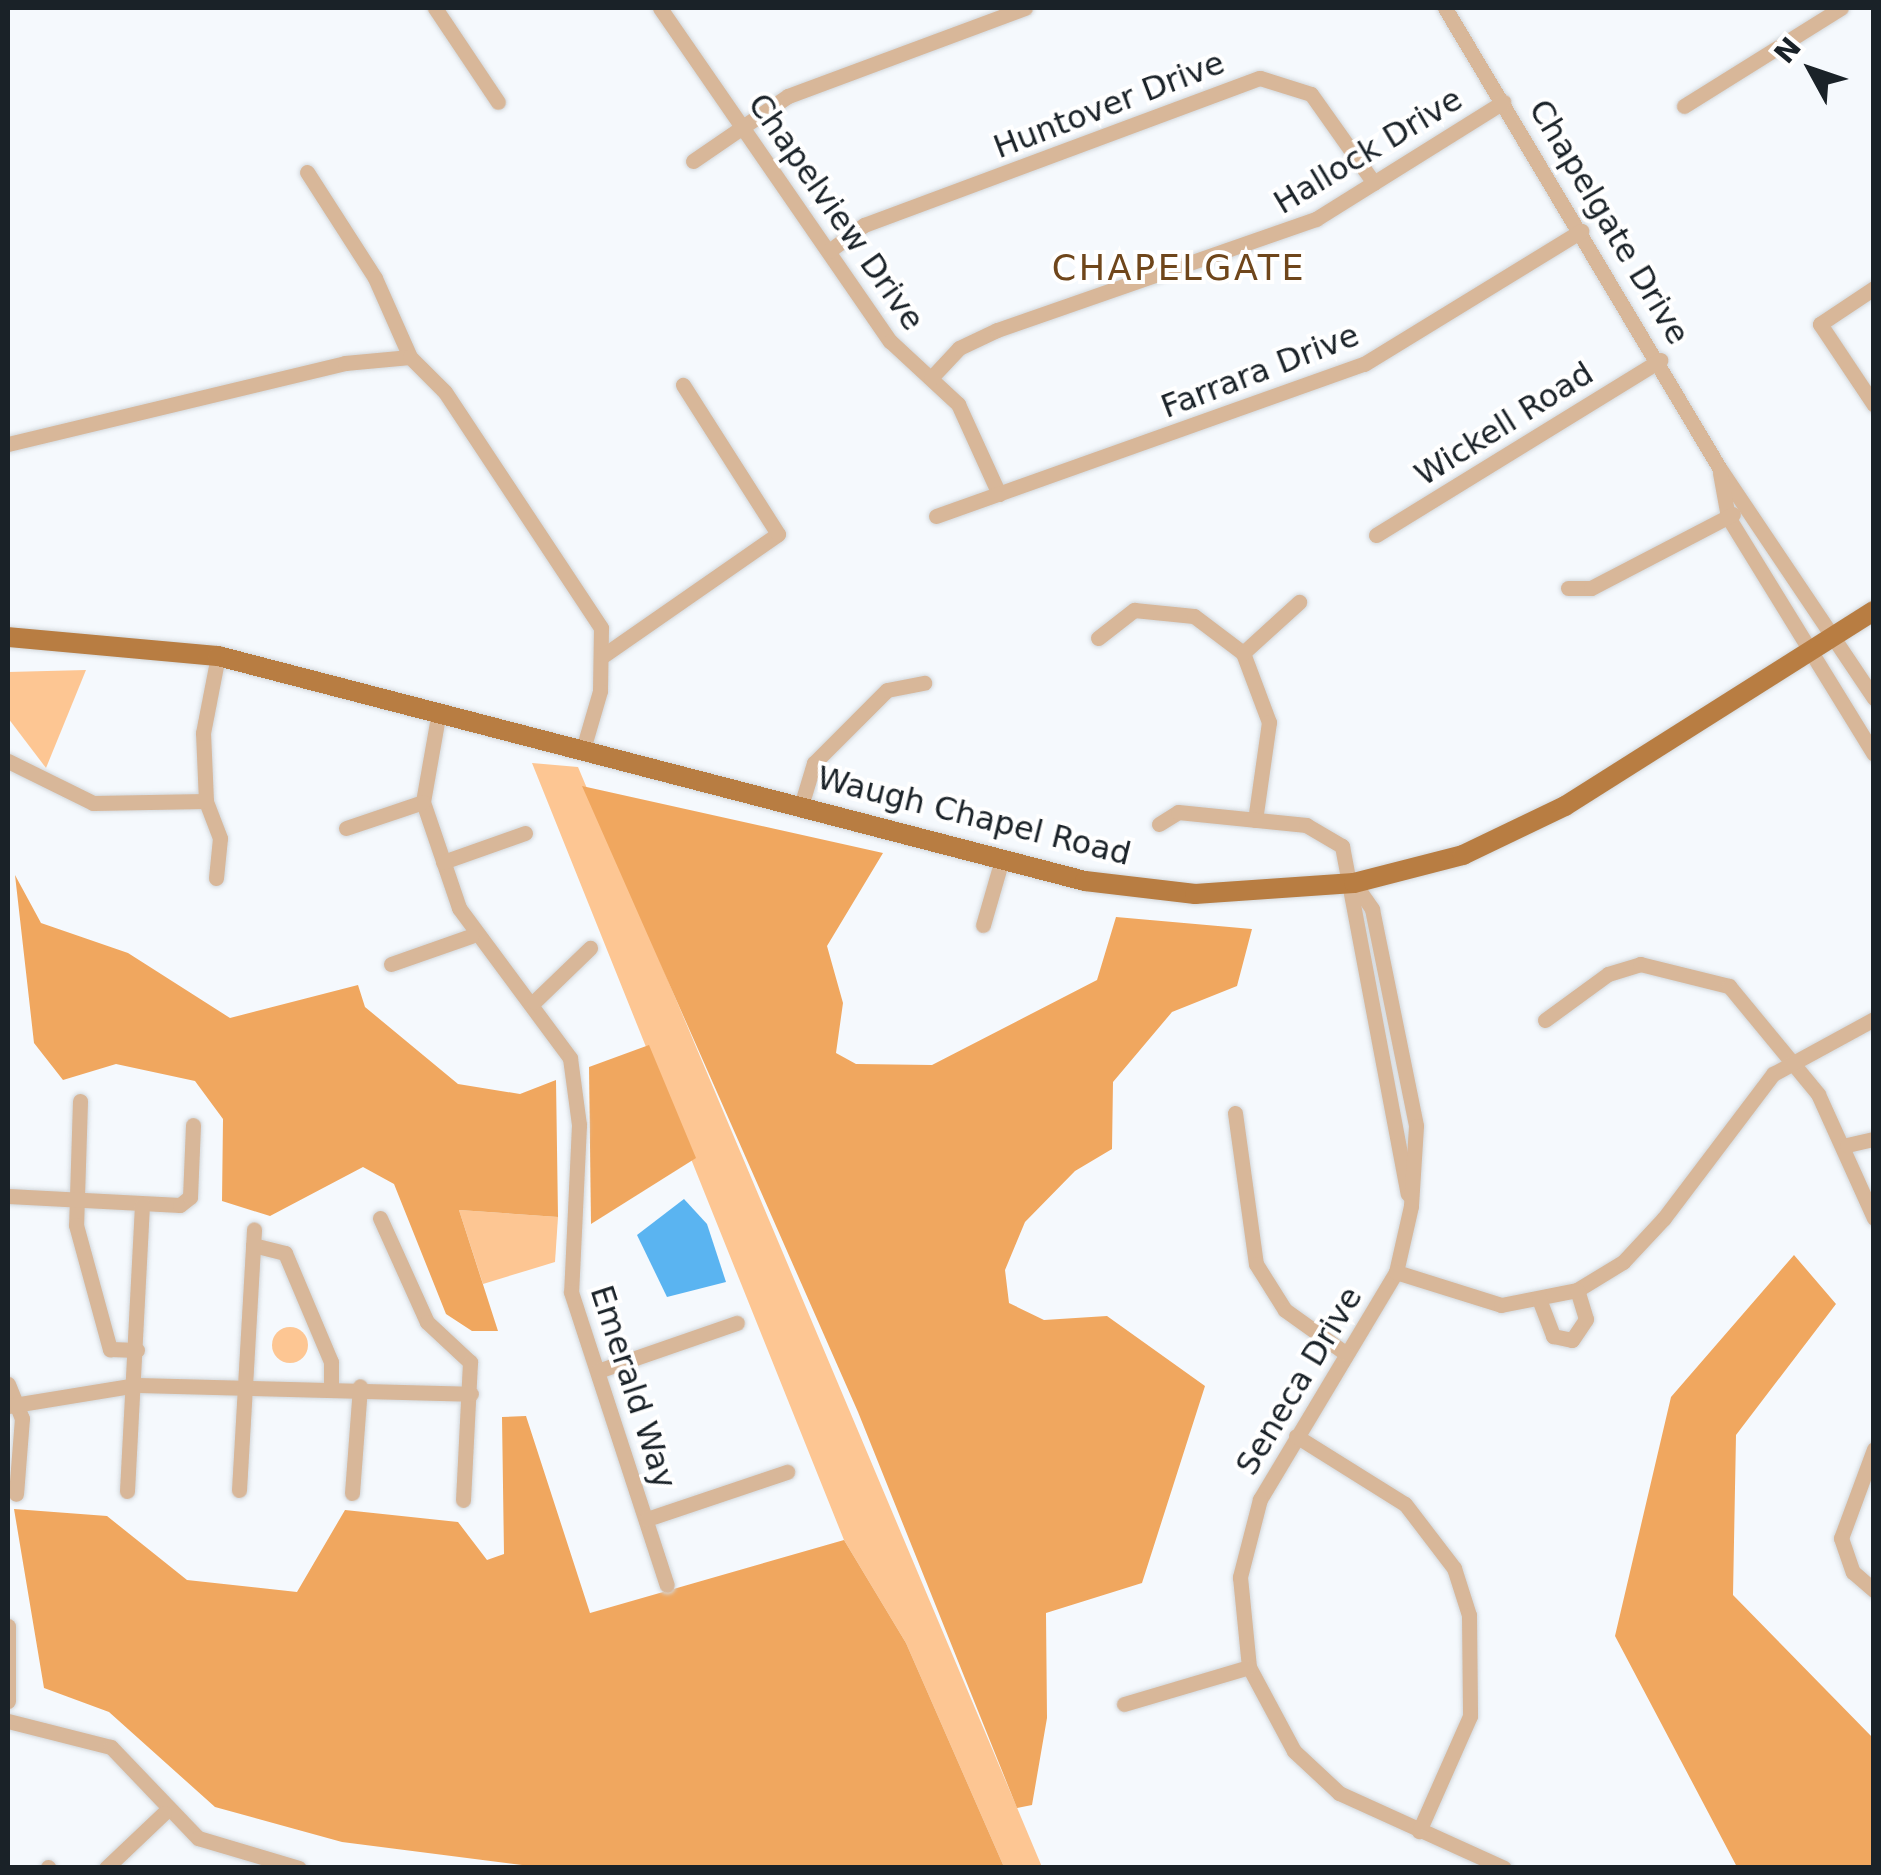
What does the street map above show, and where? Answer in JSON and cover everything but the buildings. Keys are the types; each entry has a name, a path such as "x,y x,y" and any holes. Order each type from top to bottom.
{"main road":[{"name":"Waugh Chapel Road","path":"8,637 218,656 1002,859 1195,894 1354,883 1462,855 1564,806 1874,611"}],"street":[{"path":"435,8 498,102"},
{"name":"Chapelview Drive","path":"660,8 890,341 931,378 976,430 999,494"},
{"path":"694,161 741,127 834,77 1025,8"},
{"name":"Chapelgate Drive","path":"1445,8 1661,360 1720,469 1750,505 1874,698"},
{"path":"1684,106 1842,8"},
{"name":"Huntover Drive","path":"829,250 864,225 1260,78 1311,94 1374,183"},
{"name":"Hallock Drive","path":"931,378 959,348 998,330 1242,252 1374,183 1503,102"},
{"path":"307,172 375,278 410,356 445,392 593,613 604,654 583,749"},
{"name":"Farrara Drive","path":"936,516 1364,364 1581,231"},
{"path":"1874,288 1820,324 1874,405"},
{"path":"8,444 345,363 410,356"},
{"name":"Wickell Road","path":"1376,535 1661,360"},
{"path":"604,654 778,534 682,385"},
{"name":"Chapelgate Drive","path":"1720,469 1728,517 1808,653 1874,754"},
{"path":"1568,588 1591,588 1750,505"},
{"path":"1244,653 1299,602"},
{"path":"1098,638 1134,610 1194,616 1244,653 1269,722 1255,820"},
{"path":"216,878 220,838 206,802 203,733 218,656"},
{"path":"802,806 814,762 887,690 924,683"},
{"name":"Emerald Way","path":"438,711 423,802 471,936 534,1002 570,1058 576,1090 568,1267 668,1585"},
{"path":"8,760 93,803 206,802"},
{"path":"346,828 423,802"},
{"path":"1159,824 1178,812 1326,831 1354,883"},
{"path":"443,862 525,833"},
{"path":"983,925 1002,859"},
{"name":"Seneca Drive","path":"1354,883 1348,914 1411,1206"},
{"name":"Seneca Drive","path":"1354,883 1372,909 1416,1126 1411,1206 1396,1272 1260,1499 1240,1577 1249,1666 1294,1751 1339,1793 1504,1868"},
{"path":"391,964 471,936"},
{"path":"534,1002 590,948"},
{"path":"1545,1020 1608,974 1671,966 1728,986 1794,1058 1847,1145 1874,1218"},
{"path":"1396,1272 1462,1298 1539,1299 1577,1290 1622,1262 1664,1218 1745,1102 1794,1058 1874,1019"},
{"path":"80,1101 76,1201 110,1349 137,1350"},
{"path":"1235,1113 1256,1264 1285,1310 1344,1353"},
{"path":"8,1196 142,1204 190,1197 193,1124"},
{"path":"1847,1145 1874,1139"},
{"path":"127,1491 136,1385 142,1204"},
{"path":"380,1218 426,1322 464,1349 471,1394 463,1500"},
{"path":"239,1490 248,1382 253,1237 286,1253 331,1362 331,1384"},
{"path":"1539,1299 1553,1336 1572,1340 1586,1319 1577,1290"},
{"path":"598,1371 737,1323"},
{"path":"12,1405 136,1385 248,1382 471,1394"},
{"path":"8,1384 16,1494"},
{"path":"352,1493 360,1386"},
{"path":"1296,1436 1405,1504 1454,1568 1469,1615 1470,1716 1418,1830"},
{"path":"1874,1449 1841,1538 1854,1572 1874,1590"},
{"path":"647,1519 787,1472"},
{"path":"8,1626 8,1701"},
{"path":"1124,1704 1249,1666"},
{"path":"8,1720 111,1747 164,1812 227,1850 294,1866"},
{"path":"106,1868 164,1812"}],"shaded area":[{"path":"86,670 46,768 8,718 8,672"},
{"path":"532,763 578,767 1042,1867 1004,1867 906,1643 844,1540"},
{"path":"582,786 883,853 827,946 843,1003 836,1053 856,1064 932,1065 1097,980 1116,917 1252,929 1237,986 1172,1012 1113,1082 1112,1149 1075,1171 1025,1222 1005,1270 1009,1303 1044,1320 1107,1316 1205,1386 1142,1583 1046,1613 1047,1718 1032,1805 1017,1808 858,1412"},
{"path":"15,875 41,923 128,953 230,1018 358,985 365,1007 458,1084 520,1094 556,1080 558,1217 459,1210 498,1331 472,1331 446,1314 394,1184 363,1167 270,1216 222,1201 223,1119 195,1081 116,1064 63,1080 34,1043"},
{"path":"649,1045 696,1158 591,1224 589,1067"},
{"path":"459,1210 558,1217 555,1262 483,1284"},
{"path":"1794,1255 1836,1304 1736,1435 1733,1595 1873,1738 1873,1867 1737,1867 1615,1636 1671,1397"},
{"path":"290,1327 303,1332 308,1345 303,1358 290,1363 277,1358 272,1345 277,1332"},
{"path":"526,1416 590,1613 844,1540 906,1643 1004,1867 538,1867 342,1842 215,1807 109,1712 44,1688 14,1509 107,1516 187,1580 297,1592 345,1510 458,1522 487,1560 504,1554 502,1417"}],"water":[{"path":"684,1199 707,1224 726,1282 667,1297 637,1235"}],"district":[{"name":"CHAPELGATE","path":"1179,268"}]}
